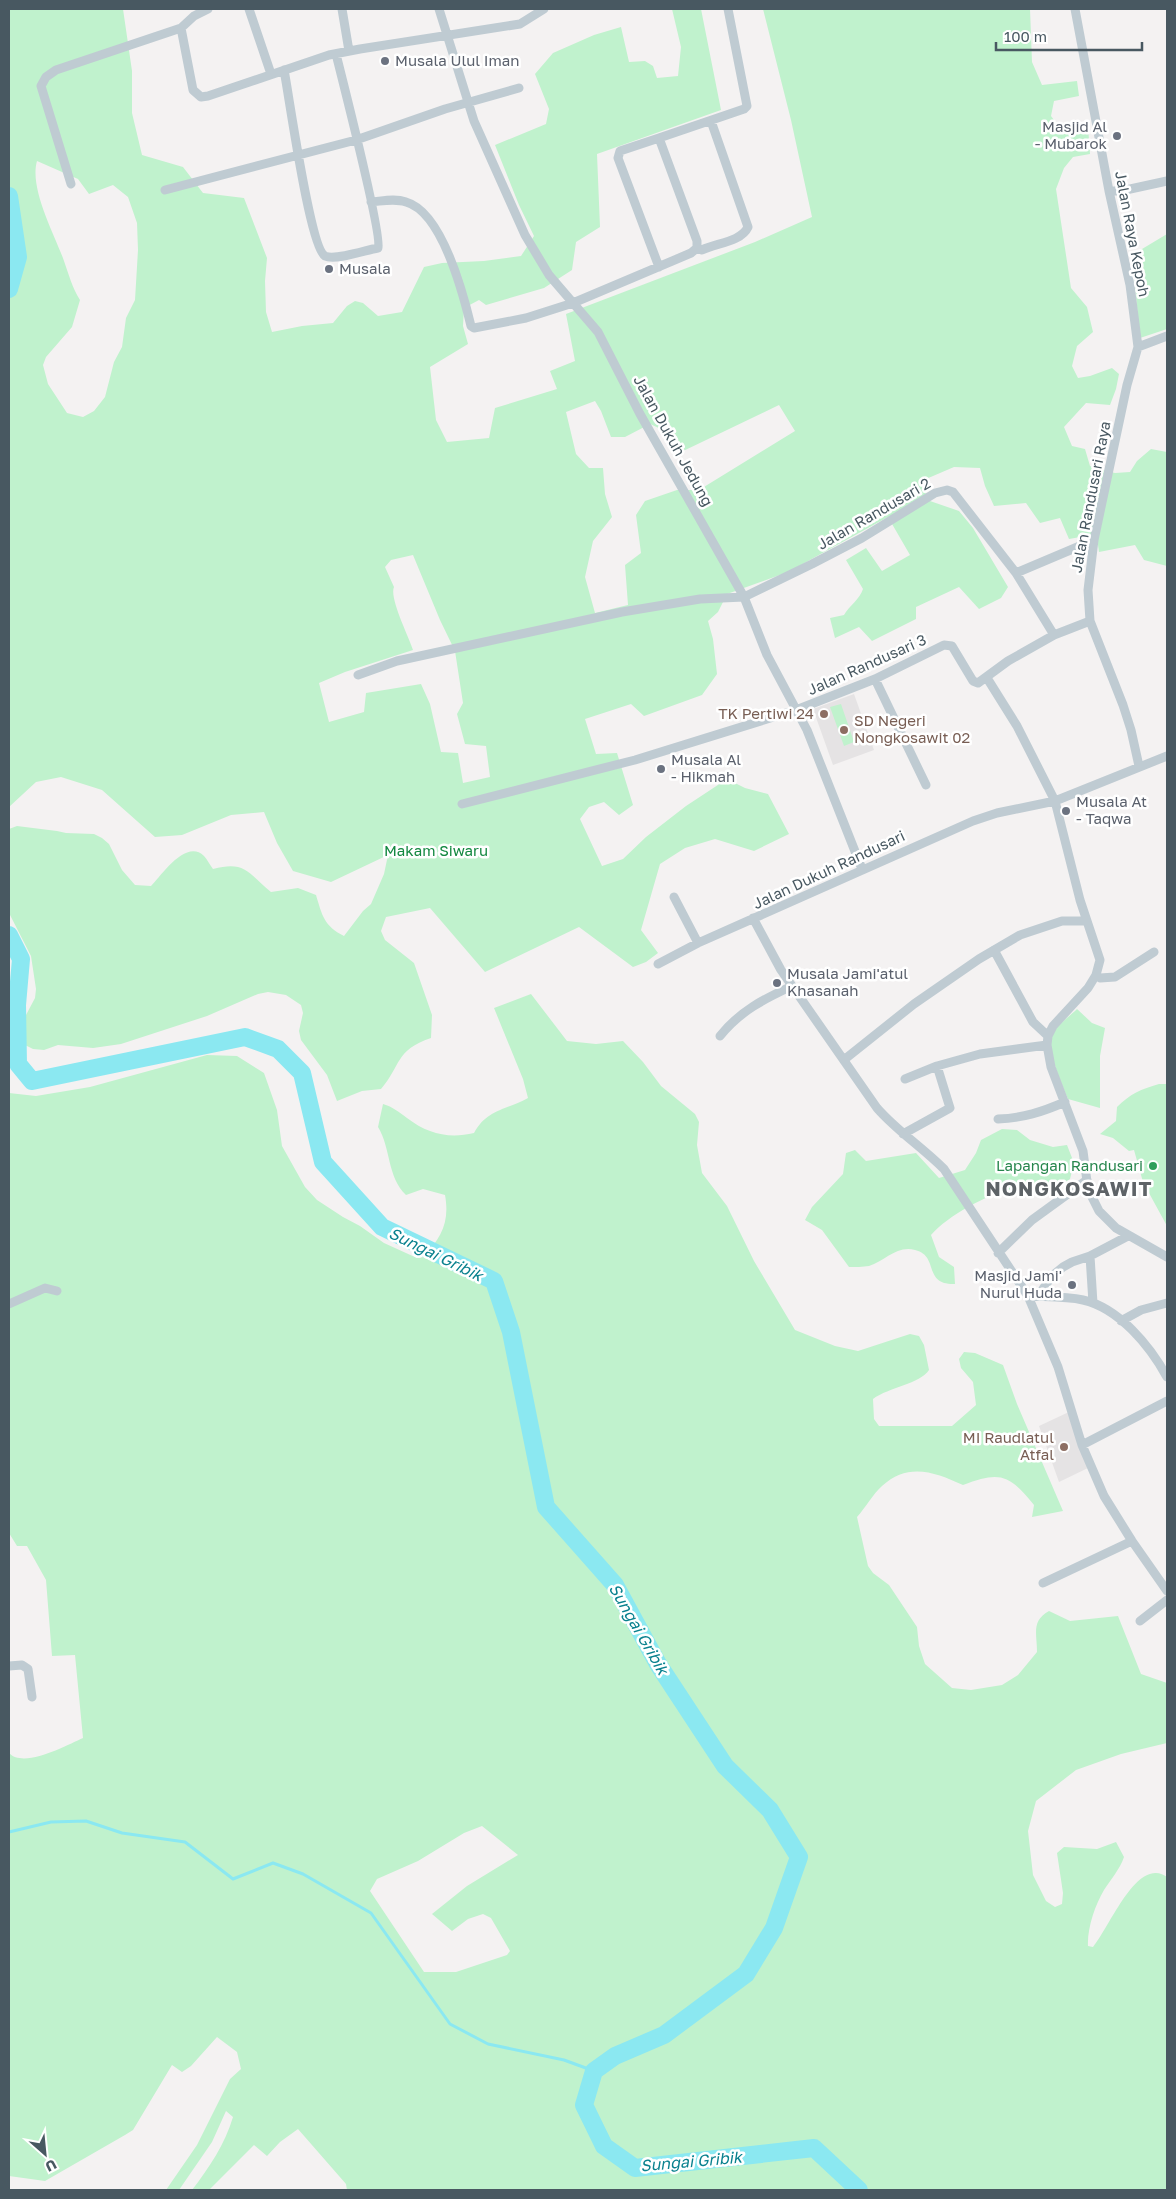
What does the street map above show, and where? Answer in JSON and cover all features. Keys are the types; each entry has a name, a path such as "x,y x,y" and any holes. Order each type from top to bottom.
{"street":[{"path":"71,184 41,86 46,77 56,70 181,28 194,16 208,9"},
{"path":"249,9 271,74"},
{"path":"342,9 349,51"},
{"name":"Jalan Dukuh Jedung","path":"439,9 482,143 525,235 549,275 598,332 612,354 640,414 744,597 767,655 807,730 862,870"},
{"path":"181,28 192,90 201,97 349,51 520,24 544,9"},
{"path":"659,267 618,158 620,151 744,109 747,102 728,9"},
{"name":"Jalan Raya Kepoh","path":"1075,9 1109,191 1130,285 1138,347"},
{"path":"284,70 311,219 323,255 335,257 378,248 380,242 336,54"},
{"path":"165,190 356,140 468,102 519,88"},
{"path":"697,248 702,250 737,238 745,234 748,227 711,121"},
{"path":"659,138 697,241 697,248"},
{"path":"1109,191 1121,191 1167,181"},
{"path":"371,202 392,200 408,202 423,212 434,225 460,281 472,328 526,318 574,303 691,253 697,248"},
{"path":"1138,347 1167,336"},
{"name":"Jalan Randusari Raya","path":"1138,347 1122,404 1094,540 1088,590 1090,621 1123,705 1139,766"},
{"name":"Jalan Randusari 2","path":"744,597 862,538 935,493 947,490 953,492 1016,573 1054,635"},
{"path":"1016,573 1094,540"},
{"path":"358,675 397,661 622,612 700,599 744,597"},
{"path":"1090,621 1054,635 1008,662 987,678 1017,726 1055,801 1068,854 1100,960 1096,974 1088,988 1053,1026 1048,1041 1051,1067 1083,1151 1090,1196 1099,1211 1116,1228 1167,1257"},
{"name":"Jalan Randusari 3","path":"462,804 635,760 796,710 876,679 947,644 952,646 973,681 978,683 987,678"},
{"path":"876,679 926,785"},
{"name":"Jalan Dukuh Randusari","path":"1167,756 1055,801 982,817 753,918 770,952 792,986 845,1059 876,1108 944,1169 1028,1296 1058,1367 1082,1445 1104,1496 1132,1541 1167,1591"},
{"path":"674,897 698,943"},
{"path":"658,964 753,918"},
{"path":"845,1059 914,1004 994,950 1020,935 1062,921 1087,921"},
{"path":"994,950 1034,1022 1048,1041"},
{"path":"1096,974 1100,978 1116,977 1154,952"},
{"path":"720,1036 746,1010 792,986"},
{"path":"906,1079 936,1066 980,1054 1048,1041"},
{"path":"903,1134 950,1108 936,1066"},
{"path":"998,1119 1034,1115 1065,1102"},
{"path":"998,1253 1032,1220 1087,1180"},
{"path":"1038,1296 1052,1276 1072,1262 1090,1256 1128,1236"},
{"path":"1090,1256 1093,1303"},
{"path":"9,1304 45,1288 57,1290"},
{"path":"1028,1296 1083,1300 1093,1303 1121,1321 1142,1340 1167,1377"},
{"path":"1121,1321 1141,1310 1167,1302"},
{"path":"1082,1445 1167,1401"},
{"path":"1042,1583 1132,1541"},
{"path":"1140,1621 1167,1600"},
{"path":"9,1666 22,1665 28,1668 32,1698"}],"shaded area":[{"name":"SD Negeri Nongkosawit 02","path":"854,694 874,750 833,765 813,709"},
{"name":"MI Raudlatul Atfal","path":"1071,1411 1088,1468 1059,1482 1039,1426"}],"green space":[{"name":"Makam Siwaru","path":"9,9 123,9 132,71 132,113 142,155 183,167 203,193 244,198 267,258 265,281 266,312 272,332 302,326 333,323 347,306 355,301 363,303 378,316 402,312 424,267 442,263 484,261 521,256 534,236 519,205 495,145 546,124 549,109 535,74 553,53 594,35 621,27 629,62 645,61 653,66 657,78 678,76 681,47 672,9 701,9 721,110 597,154 600,227 576,242 572,270 544,288 486,305 479,300 464,308 463,326 468,344 430,367 436,420 447,442 489,438 495,408 557,389 550,371 575,361 566,314 755,242 812,217 791,120 763,9 1030,9 1032,62 1042,85 1077,81 1079,96 1054,101 1051,116 1060,128 1088,126 1090,154 1073,157 1064,168 1056,189 1071,288 1087,307 1093,332 1077,346 1072,366 1078,378 1112,368 1119,374 1110,405 1086,403 1064,427 1072,446 1085,449 1090,466 1115,473 1130,472 1137,461 1151,449 1167,452 1167,566 1144,560 1135,545 1099,552 1098,545 1086,536 1069,539 1060,518 1040,523 1026,503 994,506 985,486 980,468 954,467 919,482 930,501 959,511 973,528 1008,587 1001,598 979,609 959,587 916,607 916,619 872,641 859,627 835,638 830,618 844,615 863,589 846,560 866,548 882,571 910,555 888,517 788,572 727,594 718,612 708,621 713,639 717,674 702,695 644,716 631,704 585,719 596,754 617,753 633,805 619,815 604,802 589,807 580,819 602,866 623,859 646,837 686,806 727,779 745,788 768,794 789,834 754,851 715,839 685,848 660,864 641,930 658,953 646,962 633,967 579,927 485,972 430,908 386,917 381,931 385,940 414,963 432,1015 431,1038 419,1043 405,1053 381,1089 362,1091 337,1101 327,1075 301,1040 299,1031 303,1013 301,1005 286,995 268,992 258,994 207,1016 121,1044 93,1048 58,1045 44,1050 33,1049 25,1045 23,1036 26,1015 35,998 36,989 31,956 9,913 9,829 17,826 66,833 94,834 109,844 122,870 135,885 151,886 175,860 190,852 197,852 204,856 213,869 232,866 239,867 251,874 271,892 298,888 316,895 328,924 344,936 363,911 371,904 384,874 388,855 331,882 293,871 277,843 264,812 231,815 182,835 155,837 102,790 61,777 36,782 9,807","holes":["37,161 78,179 89,194 113,185 128,197 137,223 138,250 135,300 126,318 122,347 114,362 105,397 94,411 83,417 67,413 48,384 43,365 46,357 72,327 80,300 44,212 35,172","595,401 611,437 625,437 650,424 661,429 679,453 779,405 795,431 699,490 677,490 645,501 636,515 641,553 625,565 628,605 595,613 585,577 593,541 612,517 605,494 603,468 589,468 576,454 566,412","413,555 455,651 463,703 457,714 465,744 486,746 490,777 463,783 458,753 441,752 430,704 421,684 366,693 364,712 329,722 319,683 345,672 413,650 394,600 394,587 385,567 391,560"]},
{"path":"1167,234 1167,329 1140,338 1132,255"},
{"path":"841,704 854,742 844,746 830,707"},
{"path":"531,994 567,1041 596,1044 623,1041 643,1062 661,1086 695,1114 699,1122 697,1145 702,1173 727,1206 754,1261 795,1330 835,1346 858,1351 910,1334 919,1336 924,1345 929,1370 919,1379 887,1391 873,1399 874,1419 879,1426 952,1426 976,1405 973,1382 961,1368 959,1359 964,1352 975,1353 1003,1365 1017,1404 1063,1511 1032,1517 1034,1505 1018,1487 1003,1478 986,1478 963,1485 932,1473 912,1472 902,1474 882,1486 857,1517 868,1566 873,1573 889,1585 917,1627 919,1646 925,1664 952,1688 971,1690 1002,1685 1018,1675 1037,1652 1037,1624 1043,1615 1049,1611 1070,1621 1118,1616 1141,1674 1167,1683 1167,1743 1121,1754 1076,1770 1036,1801 1028,1831 1033,1875 1046,1901 1055,1907 1062,1904 1063,1893 1057,1853 1064,1847 1097,1849 1116,1842 1124,1857 1104,1890 1092,1917 1088,1946 1093,1947 1129,1891 1138,1882 1147,1875 1156,1873 1167,1877 1167,2190 347,2190 346,2184 298,2129 280,2142 267,2156 254,2145 209,2190 192,2190 226,2137 233,2117 226,2111 212,2142 179,2190 166,2190 197,2145 230,2079 241,2069 237,2052 217,2037 191,2066 182,2072 172,2065 133,2130 45,2181 9,2176 9,1753 16,1757 35,1757 57,1750 83,1738 75,1655 52,1656 46,1580 27,1546 17,1546 9,1533 9,1093 36,1096 90,1087 207,1055 237,1056 264,1073 277,1110 282,1146 305,1187 317,1200 384,1243 417,1258 424,1257 443,1229 446,1214 445,1195 423,1189 406,1195 400,1188 395,1180 378,1127 383,1104 396,1110 423,1128 439,1134 465,1135 474,1133 479,1125 491,1115 528,1098 523,1079 494,1008","holes":["482,1826 518,1855 467,1886 432,1914 452,1931 468,1919 483,1914 491,1918 510,1951 507,1955 456,1972 424,1972 370,1891 377,1879 418,1861 464,1833"]},
{"path":"1077,1009 1092,1023 1105,1028 1100,1056 1100,1108 1068,1099 1053,1058 1051,1049 1052,1034"},
{"name":"Lapangan Randusari","path":"1159,1084 1167,1084 1167,1226 1143,1182 1134,1150 1129,1151 1113,1138 1100,1134 1116,1121 1117,1107 1122,1102 1136,1093"},
{"path":"1002,1129 1017,1130 1030,1140 1053,1147 1067,1145 1074,1163 1070,1179 1051,1191 1036,1186 1009,1190 994,1195 951,1217 940,1226 931,1235 939,1257 954,1267 955,1284 938,1280 923,1253 909,1249 897,1252 869,1266 849,1267 822,1230 805,1220 812,1207 843,1174 846,1153 855,1150 866,1161 916,1153 939,1178 965,1170 976,1153 981,1140"}],"waterway":[{"name":"Sungai Gribik","path":"9,196 18,257 9,289"},
{"name":"Sungai Gribik","path":"9,935 21,959 17,1005 18,1064 32,1081 245,1037 278,1049 302,1073 323,1162 382,1227 494,1281 511,1332 546,1507 615,1585 658,1664 725,1766 770,1810 799,1857 774,1928 746,1974 664,2035 615,2056 594,2071 584,2105 604,2146 635,2168 814,2148 859,2190"},
{"path":"9,1832 51,1822 86,1821 122,1833 185,1842 233,1879 273,1863 303,1874 371,1913 450,2024 488,2044 564,2060 594,2071"}],"place":[{"name":"Musala Ulul Iman","path":"385,61"},
{"name":"Masjid Al - Mubarok","path":"1117,136"},
{"name":"Musala","path":"329,269"},
{"name":"TK Pertiwi 24","path":"824,714"},
{"name":"SD Negeri Nongkosawit 02","path":"844,730"},
{"name":"Musala Al - Hikmah","path":"661,769"},
{"name":"Musala At - Taqwa","path":"1066,811"},
{"name":"Musala Jami'atul Khasanah","path":"777,983"},
{"name":"Lapangan Randusari","path":"1153,1166"},
{"name":"Masjid Jami' Nurul Huda","path":"1072,1285"},
{"name":"MI Raudlatul Atfal","path":"1064,1447"}],"district":[{"name":"NONGKOSAWIT","path":"1069,1189"}]}
